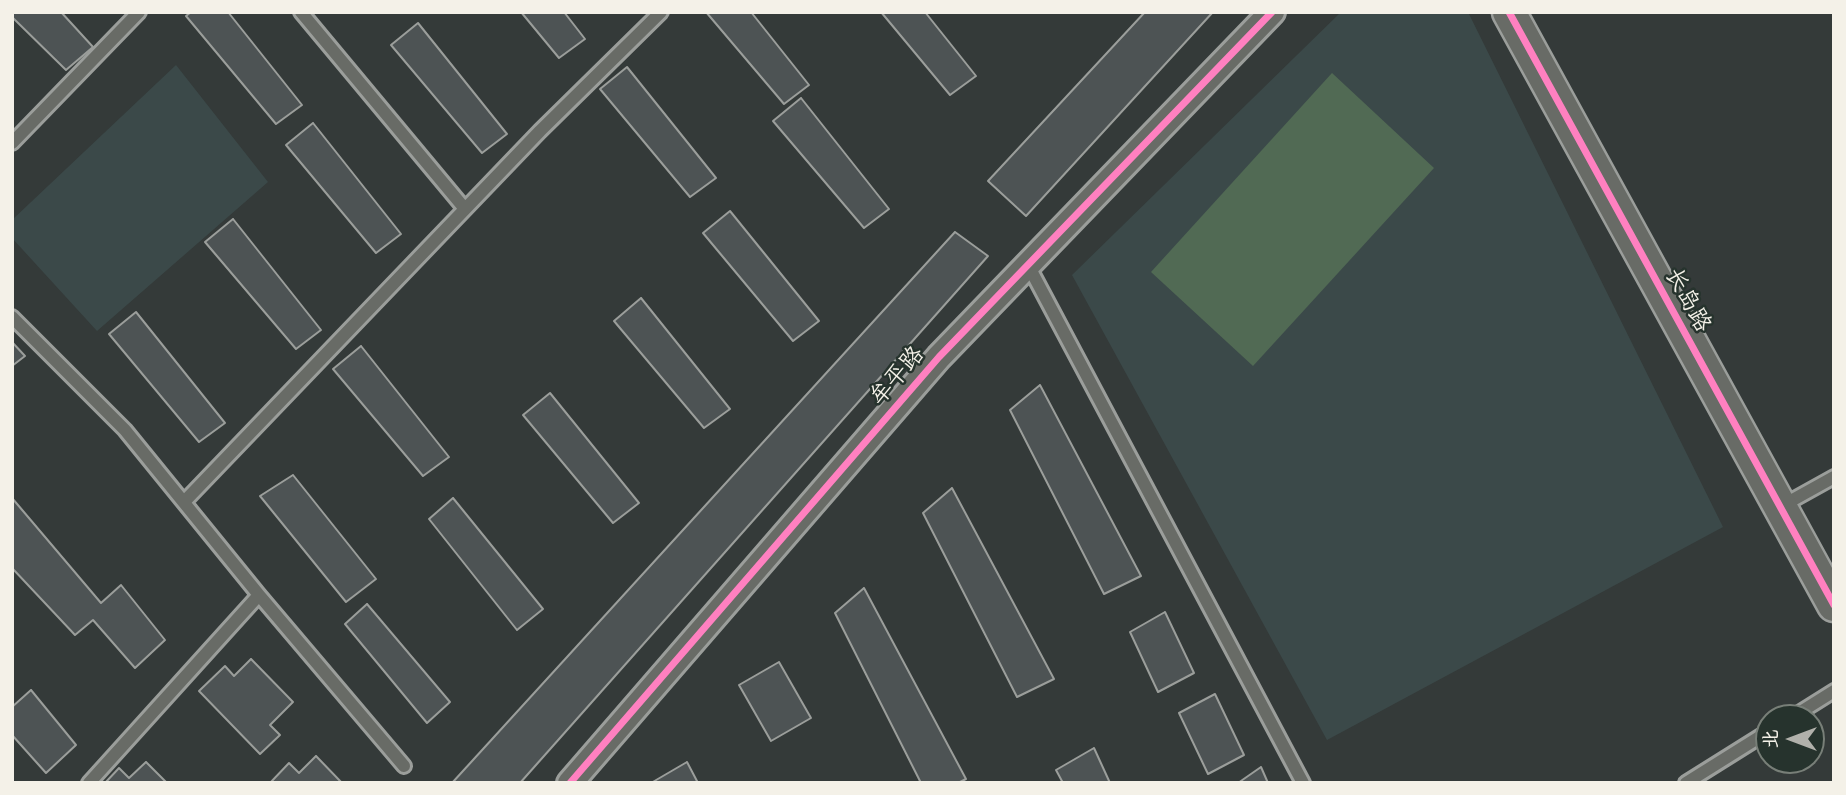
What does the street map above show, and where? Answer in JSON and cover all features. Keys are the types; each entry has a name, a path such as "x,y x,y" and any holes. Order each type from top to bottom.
{"street":[{"name":"牟平路","path":"570,783 939,357 1272,12"},
{"name":"长岛路","path":"1509,12 1834,605"}],"lane":[{"path":"12,143 139,12"},
{"path":"301,12 465,209"},
{"path":"184,502 465,209 661,12"},
{"path":"1028,265 1303,783"},
{"path":"12,317 125,430 259,595 404,766"},
{"path":"1779,507 1834,477"},
{"path":"89,783 259,595"},
{"path":"1813,704 1834,691"},
{"path":"1686,783 1755,740"}],"shaded area":[{"path":"1341,12 1468,12 1723,527 1327,740 1072,275"},
{"path":"176,65 268,182 97,331 12,238 12,220"}],"green space":[{"path":"1332,73 1434,168 1253,366 1151,272"}],"building":[{"path":"12,12 61,12 93,47 66,70 12,17"},
{"path":"191,12 228,12 302,105 276,124 186,16"},
{"path":"521,12 564,12 585,39 559,58"},
{"path":"706,12 751,12 809,85 784,104"},
{"path":"881,12 925,12 976,76 950,95"},
{"path":"1145,12 1213,12 1026,216 988,181"},
{"path":"418,23 507,134 482,153 391,45"},
{"path":"627,67 716,178 690,197 600,89"},
{"path":"801,98 889,209 864,228 773,121"},
{"path":"313,123 401,234 376,253 286,145"},
{"path":"730,211 819,321 793,341 703,233"},
{"path":"233,219 321,330 296,349 205,242"},
{"path":"955,232 988,256 520,783 452,783"},
{"path":"641,298 730,409 704,428 614,321"},
{"path":"136,312 225,423 199,442 109,334"},
{"path":"12,342 25,356 12,366"},
{"path":"361,346 449,457 423,476 333,369"},
{"path":"1040,385 1141,576 1104,594 1010,410"},
{"path":"550,393 639,503 613,523 523,415"},
{"path":"293,475 376,579 346,602 260,496"},
{"path":"952,488 1054,679 1017,697 923,513"},
{"path":"12,498 101,603 121,585 165,640 135,668 93,620 75,635 12,568"},
{"path":"453,498 543,609 517,630 429,519"},
{"path":"864,588 966,779 958,783 921,783 835,613"},
{"path":"367,604 450,702 427,723 345,624"},
{"path":"1165,612 1194,673 1158,692 1130,632"},
{"path":"251,659 293,702 270,725 280,735 260,754 199,691 225,666 234,676"},
{"path":"779,662 811,718 771,741 739,685"},
{"path":"31,690 76,745 46,773 12,735 12,707"},
{"path":"1215,694 1244,755 1208,774 1179,713"},
{"path":"1094,748 1110,783 1063,783 1056,770"},
{"path":"316,756 342,783 270,783 289,763 299,773"},
{"path":"146,762 167,783 105,783 119,768 129,778"},
{"path":"687,762 698,783 651,783"},
{"path":"1261,767 1268,783 1238,783"}],"cycle path":[{"path":"570,783 939,357 1272,12"},
{"path":"1509,12 1834,605"}]}
